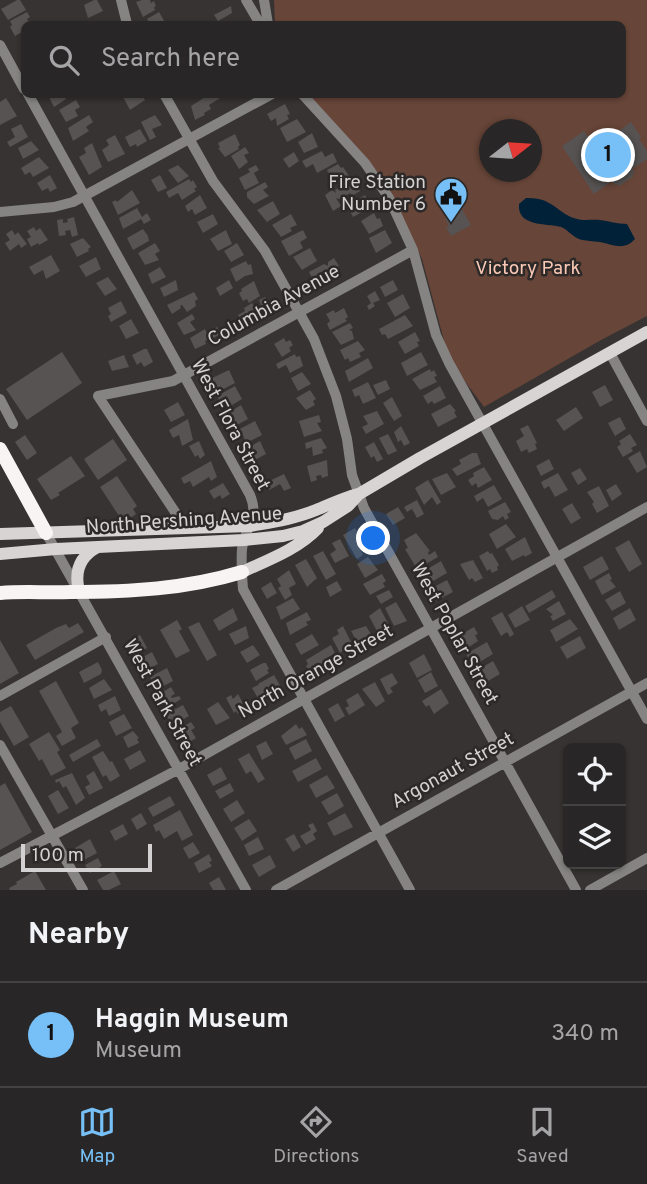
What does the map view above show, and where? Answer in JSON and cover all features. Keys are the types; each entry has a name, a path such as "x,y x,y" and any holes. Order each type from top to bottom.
{"highway":[{"path":"0,449 46,533"},
{"path":"0,593 170,588 212,581 242,572"}],"main road":[{"name":"North Pershing Avenue","path":"0,534 250,526 287,520 341,498 359,494 647,332"},
{"name":"North Pershing Avenue","path":"0,554 283,536 323,522 348,506 359,494"},
{"path":"242,572 279,556 311,535 323,522"},
{"path":"118,546 129,538 170,536 185,527"},
{"path":"78,586 80,563 99,547"}],"street":[{"path":"121,0 126,21"},
{"path":"246,0 258,21"},
{"path":"264,0 268,21"},
{"path":"0,45 21,84"},
{"name":"West Flora Street","path":"29,98 250,495 255,512 244,540 243,589 410,890"},
{"name":"West Poplar Street","path":"166,98 213,181 265,251 299,312 322,358 336,396 347,439 352,475 364,508 576,890"},
{"path":"0,212 54,207 85,197 265,98"},
{"path":"306,98 365,163 389,198 413,250 436,335 647,719"},
{"name":"Columbia Avenue","path":"185,527 98,396 173,381 413,250"},
{"path":"610,353 647,421"},
{"path":"0,400 13,424"},
{"name":"North Orange Street","path":"0,863 179,769 647,507"},
{"name":"West Park Street","path":"46,533 246,890"},
{"path":"0,696 106,637"},
{"name":"Argonaut Street","path":"276,890 647,683"},
{"path":"0,745 83,890"},
{"path":"590,890 647,858"}],"green space":[{"name":"Victory Park","path":"274,0 647,0 647,316 484,407 458,372 445,344 422,259 398,208 307,98 626,98 626,21 275,21"}],"water":[{"path":"526,198 543,200 577,219 627,224 635,239 627,245 614,246 579,239 561,227 534,223 523,217 520,211 519,204"}],"building":[{"path":"20,0 26,10 8,20 1,9"},
{"path":"97,0 103,11 88,18 84,5"},
{"path":"150,0 151,3 154,1 156,6 155,10 143,17 136,2"},
{"path":"231,6 232,13 218,21 214,15"},
{"path":"27,12 30,17 28,21 21,21 21,33 15,36 10,21"},
{"path":"159,12 164,21 148,21 147,19"},
{"path":"6,98 17,116 0,125 0,102"},
{"path":"50,98 65,98 66,99 54,107"},
{"path":"124,98 144,98 145,100 130,110"},
{"path":"204,98 220,98 209,105 211,109 204,113 205,115 195,120 191,106"},
{"path":"76,100 80,107 75,110 78,116 66,122 59,110"},
{"path":"285,104 290,114 287,115 289,119 277,126 276,118 271,121 267,114"},
{"path":"89,115 93,122 86,127 89,131 73,141 68,128"},
{"path":"155,115 162,125 152,129 156,137 150,140 141,122"},
{"path":"297,119 306,132 287,142 280,128"},
{"path":"631,122 641,137 639,139 647,151 647,159 632,169 634,176 619,186 612,181 594,194 562,146 584,131 593,144 606,135 608,139"},
{"path":"21,124 28,137 10,147 7,142 15,137 11,129"},
{"path":"140,129 147,141 137,147 136,144 130,147 125,137"},
{"path":"312,133 318,147 304,153 298,142"},
{"path":"235,134 239,149 225,157 218,148 218,143"},
{"path":"115,135 125,154 108,162 102,150 109,145 106,140"},
{"path":"31,141 39,150 23,159 18,148"},
{"path":"92,143 102,167 89,175 79,157 86,153 84,148"},
{"path":"245,147 249,153 244,155 248,162 239,169 231,156"},
{"path":"322,151 325,157 333,153 337,162 317,173 313,164 306,168 302,161"},
{"path":"294,152 299,161 289,168 283,159"},
{"path":"39,157 49,168 33,177 30,172 25,175 21,168"},
{"path":"338,164 349,176 334,184 327,170"},
{"path":"178,165 189,176 178,183 168,170"},
{"path":"256,165 259,170 254,173 259,183 245,190 239,178"},
{"path":"50,175 57,188 50,192 48,188 42,191 37,183"},
{"path":"160,175 167,188 158,192 151,180"},
{"path":"189,179 191,182 193,180 196,191 182,200 178,193 169,198 166,192"},
{"path":"353,179 360,191 352,196 350,193 336,198 341,206 333,211 325,195 332,190 336,193 335,190"},
{"path":"265,182 268,187 263,190 269,196 254,204 247,197 247,192"},
{"path":"132,190 140,203 118,215 112,202 117,202"},
{"path":"200,195 207,208 195,215 192,209 188,212 185,206"},
{"path":"365,195 371,207 353,217 347,205"},
{"path":"273,201 280,214 267,222 257,210"},
{"path":"461,202 471,225 451,236 446,228 449,226 445,219 449,217 445,210"},
{"path":"137,208 142,217 147,213 151,220 144,224 141,219 123,229 119,218"},
{"path":"374,213 383,226 369,234 361,221"},
{"path":"213,214 218,224 203,233 197,222"},
{"path":"291,214 297,225 281,237 272,225"},
{"path":"74,217 78,235 72,237 70,230 65,231 66,235 59,236 57,220 63,219 63,223"},
{"path":"34,227 36,231 40,228 48,240 31,247 27,239 31,237 27,231"},
{"path":"143,229 149,241 133,250 127,238"},
{"path":"12,230 15,235 18,232 27,244 21,248 19,244 10,251 5,243 10,240 6,234"},
{"path":"226,230 232,244 218,251 210,239"},
{"path":"303,230 307,238 300,242 303,248 289,256 281,241"},
{"path":"385,230 392,243 376,253 369,238"},
{"path":"83,238 91,247 77,257 70,244"},
{"path":"155,243 160,251 155,254 159,260 145,265 138,253"},
{"path":"237,243 244,255 231,262 224,251"},
{"path":"310,248 317,261 302,270 293,257"},
{"path":"51,255 60,271 46,279 43,270 34,275 29,267"},
{"path":"96,257 101,269 86,277 79,266"},
{"path":"334,258 339,266 328,271 325,279 316,285 309,272 324,264 328,266 328,262"},
{"path":"246,261 248,265 251,264 253,274 236,282 230,269"},
{"path":"160,267 166,277 152,284 148,274"},
{"path":"108,277 117,289 105,296 96,283"},
{"path":"176,280 178,290 164,297 160,288"},
{"path":"229,280 233,288 220,296 216,288"},
{"path":"393,280 398,290 385,297 380,287"},
{"path":"254,281 260,296 249,303 247,299 243,301 239,293 241,289"},
{"path":"375,291 380,300 373,303 375,306 369,310 367,306 371,303 367,296"},
{"path":"194,292 198,299 195,301 196,306 187,312 182,305 172,314 167,305"},
{"path":"403,294 410,308 395,317 387,303"},
{"path":"265,297 273,311 268,314 266,310 243,323 238,315 252,303 255,308 261,305 259,300"},
{"path":"121,301 127,313 111,322 108,308"},
{"path":"344,308 347,321 330,330 327,324 330,321 326,314"},
{"path":"192,314 195,319 190,322 196,330 184,335 177,323"},
{"path":"405,315 413,326 388,339 385,334 382,335 379,329"},
{"path":"131,319 139,333 126,339 119,326"},
{"path":"350,323 353,328 349,330 352,331 354,339 341,345 332,332"},
{"path":"217,327 221,334 213,338 212,334 210,339 205,341 206,344 195,349 190,338 205,329 206,332"},
{"path":"415,332 420,341 417,342 419,346 405,354 398,342"},
{"path":"284,338 286,342 290,340 293,345 289,348 291,351 282,357 274,344"},
{"path":"358,341 365,350 359,353 361,357 350,362 348,358 345,360 340,350"},
{"path":"147,349 153,362 144,367 141,362 137,365 132,355"},
{"path":"62,352 82,383 27,420 6,389"},
{"path":"421,352 428,365 407,376 401,363"},
{"path":"295,354 296,357 300,356 303,366 290,373 286,365 278,369 276,364"},
{"path":"124,355 129,367 112,371 108,361"},
{"path":"368,358 373,368 349,382 345,371"},
{"path":"430,369 431,372 434,370 437,382 420,390 412,379"},
{"path":"229,370 235,383 218,392 216,389 213,391 208,380"},
{"path":"302,372 311,384 298,391 291,378"},
{"path":"386,380 390,389 378,395 373,385"},
{"path":"368,382 376,398 363,404 359,395 355,397 352,390"},
{"path":"605,385 613,400 600,407 592,392"},
{"path":"235,386 242,399 229,407 227,403 222,406 219,395"},
{"path":"440,386 446,398 428,404 423,396"},
{"path":"310,390 316,399 313,401 315,405 306,410 296,398"},
{"path":"392,397 402,416 394,421 383,403"},
{"path":"178,402 185,415 171,422 164,410"},
{"path":"450,404 457,417 438,427 431,414"},
{"path":"241,405 248,419 237,425 235,421 232,423 228,413"},
{"path":"576,407 583,418 564,431 556,420"},
{"path":"377,411 384,424 366,434 362,427 368,424 363,416"},
{"path":"319,415 321,422 317,423 322,431 304,437 299,421"},
{"path":"620,417 626,429 615,436 608,423"},
{"path":"188,419 193,440 182,446 179,435 173,438 169,430"},
{"path":"255,421 262,435 246,443 243,435 239,437 236,431"},
{"path":"528,425 537,443 537,449 529,453 527,449 521,452 516,441 524,436 520,429"},
{"path":"401,426 410,443 404,446 401,440 398,442 394,432"},
{"path":"388,434 397,451 388,455 379,438"},
{"path":"630,434 637,445 623,457 617,447 621,444 619,441"},
{"path":"25,435 37,453 27,460 15,442"},
{"path":"321,438 327,448 322,450 323,453 313,456 312,447 306,449 305,443"},
{"path":"113,439 127,460 98,480 84,459"},
{"path":"199,441 205,455 200,459 198,455 195,457 189,446"},
{"path":"260,441 266,454 253,461 247,448"},
{"path":"374,442 383,459 377,462 374,456 371,458 365,447"},
{"path":"640,451 647,467 637,473 628,458"},
{"path":"477,453 481,464 457,476 452,469 461,464 459,460"},
{"path":"71,456 85,476 51,500 37,479"},
{"path":"549,459 554,469 541,476 536,466"},
{"path":"327,460 328,476 316,476 317,480 311,482 307,466"},
{"path":"211,461 217,477 211,481 209,477 193,487 190,481 184,484 181,478"},
{"path":"484,467 492,480 478,488 476,483 472,486 468,480 474,476 473,473"},
{"path":"580,468 587,479 578,485 571,473"},
{"path":"447,473 456,487 441,495 432,479"},
{"path":"558,473 568,490 555,497 549,486 544,489 541,482"},
{"path":"284,474 291,488 284,491 280,484 269,490 265,483"},
{"path":"117,476 137,506 133,509 136,514 132,517 126,515 121,519 100,487"},
{"path":"428,480 441,502 437,505 432,497 424,505 415,488"},
{"path":"223,483 230,494 222,499 220,495 214,499 209,491"},
{"path":"616,484 622,494 612,501 606,490"},
{"path":"494,485 502,499 488,507 483,498 477,502 474,496"},
{"path":"599,486 609,506 597,513 587,492"},
{"path":"417,500 424,514 417,518 412,509 407,512 404,507"},
{"path":"505,502 511,512 507,514 509,518 505,520 503,516 498,520 492,519 488,511"},
{"path":"572,503 581,518 571,524 562,509"},
{"path":"398,507 405,518 393,525 386,514"},
{"path":"506,524 516,537 497,549 489,534"},
{"path":"355,528 362,541 357,543 363,555 357,559 343,535"},
{"path":"416,533 430,551 429,555 435,551 438,557 417,569 405,549 408,548 404,540"},
{"path":"525,537 532,553 512,561 505,549"},
{"path":"340,539 349,556 335,563 330,554 336,550 332,543"},
{"path":"629,540 642,564 629,572 615,548"},
{"path":"323,551 336,574 326,580 313,556"},
{"path":"488,551 499,565 498,570 492,573 490,569 487,571 479,556"},
{"path":"602,556 609,569 590,580 583,567"},
{"path":"368,557 378,570 365,578 357,564"},
{"path":"306,559 317,578 307,587 295,565"},
{"path":"473,560 483,578 475,582 472,578 469,580 460,564"},
{"path":"441,561 447,573 428,584 422,572"},
{"path":"289,570 296,584 289,588 292,595 285,600 278,588 281,586 277,579"},
{"path":"609,573 612,579 610,580 616,587 602,595 595,581"},
{"path":"382,574 386,581 383,583 385,587 370,595 363,584"},
{"path":"447,580 453,592 436,601 430,589"},
{"path":"337,581 342,590 330,597 326,587"},
{"path":"271,582 277,593 267,599 261,588"},
{"path":"389,590 393,597 381,604 376,596"},
{"path":"552,590 556,597 529,613 525,606"},
{"path":"620,591 626,603 612,611 605,600"},
{"path":"293,598 300,609 281,620 276,607"},
{"path":"559,601 566,614 553,621 550,616 553,615 546,609"},
{"path":"396,602 407,621 394,626 385,608"},
{"path":"522,606 530,620 515,628 508,615"},
{"path":"233,608 238,620 219,631 213,620"},
{"path":"380,608 390,627 379,635 369,616"},
{"path":"630,608 636,620 619,630 613,618"},
{"path":"307,612 311,620 306,622 308,625 290,635 286,623"},
{"path":"502,612 514,634 510,637 507,632 501,636 491,618"},
{"path":"570,619 578,629 556,642 550,630"},
{"path":"177,620 182,629 179,631 190,651 176,658 160,630"},
{"path":"199,622 217,655 207,661 188,627"},
{"path":"78,623 84,632 35,660 26,645 56,628 66,624 69,628"},
{"path":"246,626 249,638 235,645 229,634"},
{"path":"343,626 352,644 340,653 332,638 339,634 337,630"},
{"path":"366,626 372,636 369,638 371,641 358,644 351,631"},
{"path":"474,627 478,641 463,651 455,638"},
{"path":"312,634 319,645 301,655 295,644"},
{"path":"140,635 147,648 135,655 127,642"},
{"path":"580,636 586,648 567,659 560,647"},
{"path":"0,640 19,673 0,684"},
{"path":"487,642 493,654 473,666 466,654"},
{"path":"253,645 260,655 247,663 240,652"},
{"path":"331,645 335,653 324,660 327,665 311,674 306,660"},
{"path":"152,652 158,664 146,670 139,659"},
{"path":"424,654 432,670 417,678 409,663"},
{"path":"493,661 500,674 483,684 476,671"},
{"path":"98,662 101,674 84,683 79,672"},
{"path":"266,663 269,673 256,681 250,670"},
{"path":"167,668 173,681 156,690 150,677"},
{"path":"431,672 438,686 425,693 418,680"},
{"path":"392,673 398,683 390,688 393,692 388,695 380,679"},
{"path":"274,675 281,687 259,700 252,688 258,685 259,687 258,684"},
{"path":"104,679 112,690 94,699 89,688"},
{"path":"56,681 79,723 71,728 76,738 62,746 56,736 62,732 39,691"},
{"path":"375,682 385,701 376,707 362,689"},
{"path":"171,687 175,694 172,698 179,696 181,699 170,706 166,699 162,702 158,695"},
{"path":"441,689 449,703 434,714 429,705 426,707 422,701"},
{"path":"358,693 365,705 349,715 345,708 349,706 346,700"},
{"path":"238,694 245,707 238,714 236,711 234,713 226,698 231,695 233,699"},
{"path":"115,696 121,710 109,716 106,709 101,712 98,705"},
{"path":"218,702 230,718 216,725 207,709"},
{"path":"338,703 345,716 335,722 328,709"},
{"path":"183,705 189,716 172,726 166,714"},
{"path":"11,706 29,737 14,746 0,722 0,712"},
{"path":"124,714 132,728 116,736 109,722"},
{"path":"191,722 195,728 191,730 196,738 185,745 177,730"},
{"path":"296,724 299,729 302,727 307,735 286,745 281,736"},
{"path":"133,731 139,738 139,743 128,748 123,737"},
{"path":"49,732 60,750 57,752 66,768 51,776 42,759 39,761 29,744"},
{"path":"97,739 101,746 73,762 69,755"},
{"path":"306,739 312,751 295,760 289,748"},
{"path":"266,741 273,754 262,760 256,746"},
{"path":"140,750 146,761 130,770 124,759"},
{"path":"103,751 120,776 110,782 106,775 103,777 92,757"},
{"path":"249,753 265,779 258,783 251,771 246,774 238,759"},
{"path":"316,758 322,769 298,782 292,771"},
{"path":"221,767 227,779 213,786 207,775"},
{"path":"94,771 103,788 89,795 85,787 90,784 86,776"},
{"path":"72,773 85,798 76,805 66,786 63,788 59,781 56,783 55,780"},
{"path":"327,775 335,788 316,798 309,785"},
{"path":"5,783 32,832 0,850 0,786"},
{"path":"230,783 234,791 220,799 215,791"},
{"path":"58,790 69,808 58,814 48,796"},
{"path":"337,793 344,806 329,815 321,802"},
{"path":"170,796 175,805 153,817 148,808"},
{"path":"237,800 245,813 231,822 223,809"},
{"path":"180,810 193,835 182,841 177,831 164,839 153,825"},
{"path":"141,813 147,824 137,830 131,819"},
{"path":"345,813 353,827 334,836 327,823"},
{"path":"249,819 257,831 242,841 234,828"},
{"path":"313,823 317,831 313,834 316,839 306,845 300,836 311,830 308,825"},
{"path":"123,824 128,834 115,841 110,831"},
{"path":"294,834 301,847 293,852 285,839"},
{"path":"258,837 264,849 249,856 244,845"},
{"path":"90,839 97,853 82,861 75,848"},
{"path":"193,842 200,853 189,859 183,848"},
{"path":"209,854 212,866 199,873 194,863"},
{"path":"270,855 276,867 259,877 252,865"},
{"path":"98,858 102,866 90,873 85,865"},
{"path":"35,871 46,890 10,890 16,882"},
{"path":"114,871 121,884 103,890 97,880"},
{"path":"219,877 226,890 213,890 209,883"}],"place":[{"name":"Haggin Museum","path":"608,155"},
{"name":"Fire Station Number 6","path":"451,224"}]}
